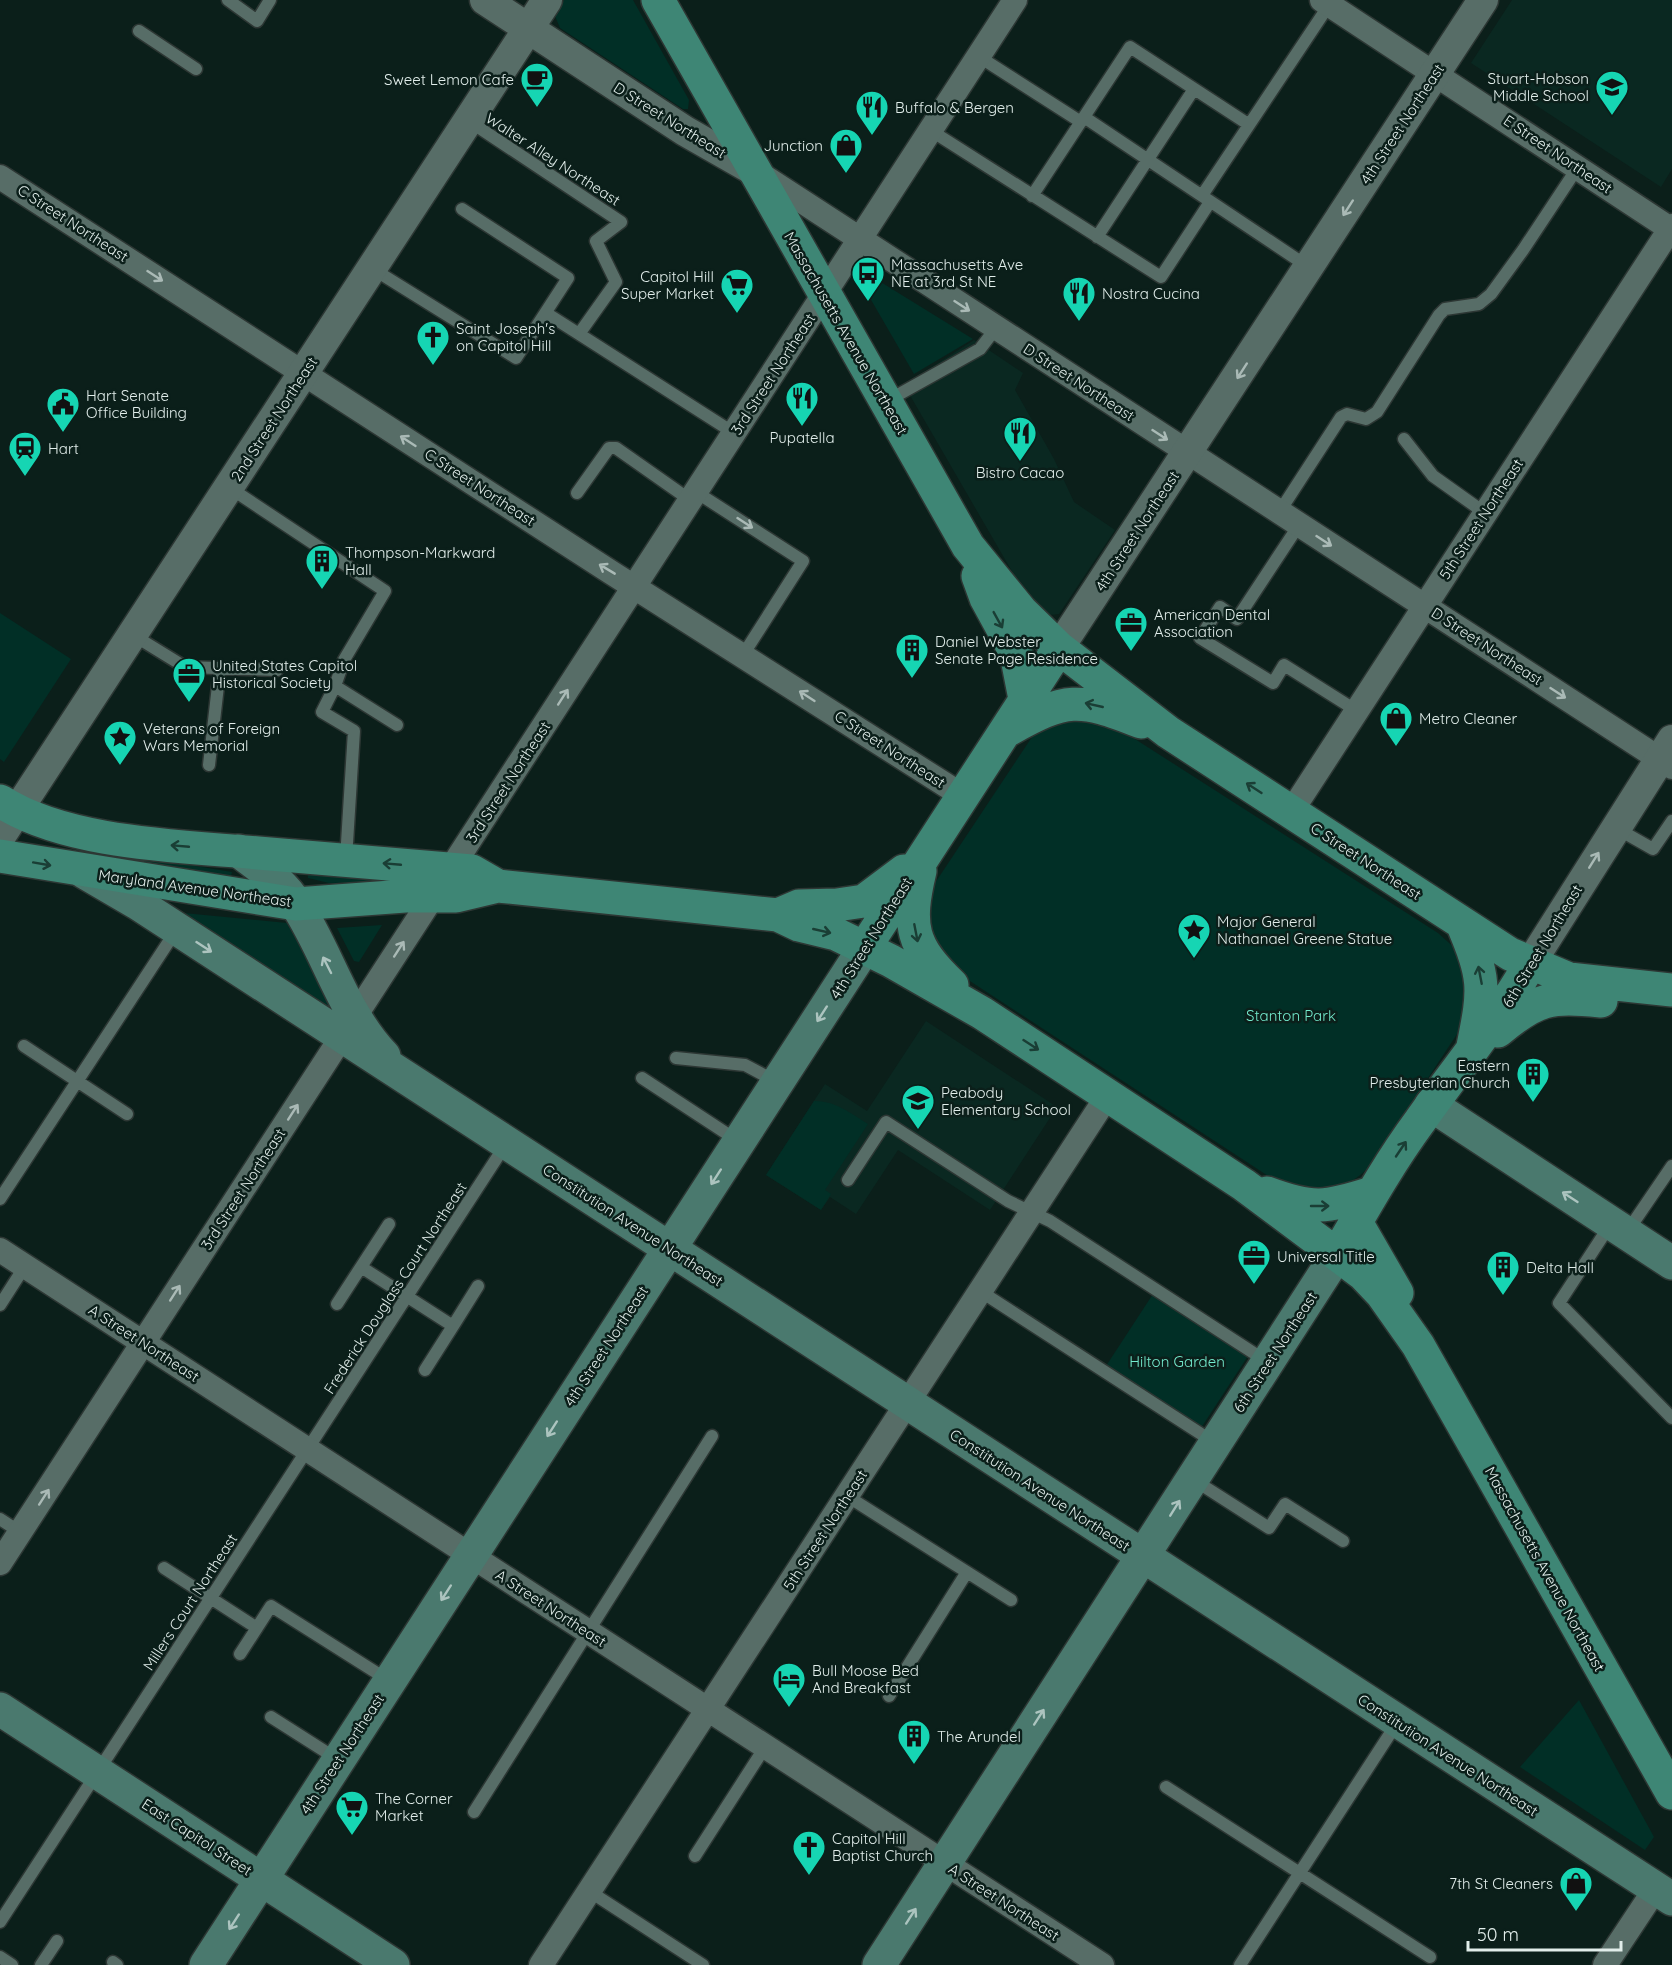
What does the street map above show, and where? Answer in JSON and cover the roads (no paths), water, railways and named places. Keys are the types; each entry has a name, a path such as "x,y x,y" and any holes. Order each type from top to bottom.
{"main road":[{"name":"Massachusetts Avenue Northeast","path":"658,0 968,546 1021,611 1059,648"},
{"path":"968,546 986,598 1016,653 1025,699"},
{"name":"4th Street Northeast","path":"206,1965 1059,648"},
{"name":"C Street Northeast","path":"1059,648 1168,732 1462,923 1530,964"},
{"path":"1004,733 1044,710 1076,702 1098,706 1168,732"},
{"name":"Maryland Avenue Northeast","path":"6,817 130,841 346,860 442,882 456,896 498,886 778,915 799,926 836,934 865,947"},
{"name":"Constitution Avenue Northeast","path":"238,851 278,881 296,904 348,1027"},
{"path":"924,855 914,911 917,942 931,965 982,1013"},
{"name":"Maryland Avenue Northeast","path":"778,915 799,906 856,904 864,901 882,891 924,855"},
{"name":"Maryland Avenue Northeast","path":"0,856 84,872 296,904 442,882"},
{"name":"Constitution Avenue Northeast","path":"84,872 177,929 348,1027 410,1080 1664,1894"},
{"path":"1462,923 1482,980 1481,1005 1471,1053"},
{"path":"865,947 982,1013 1244,1185 1338,1253"},
{"path":"1530,964 1569,979 1672,990"},
{"name":"6th Street Northeast","path":"879,1965 1338,1253 1371,1193 1431,1105 1502,1012 1530,964"},
{"path":"1471,1053 1520,1012 1541,1002 1579,999 1672,1008"},
{"path":"1431,1105 1672,1263"},
{"path":"1244,1185 1290,1202 1311,1206 1331,1206 1371,1193"},
{"name":"Massachusetts Avenue Northeast","path":"1356,1222 1390,1278 1418,1345"},
{"name":"Massachusetts Avenue Northeast","path":"1338,1253 1373,1283 1418,1345 1672,1793"},
{"name":"East Capitol Street","path":"0,1709 393,1965"}],"street":[{"name":"D Street Northeast","path":"485,0 685,131 755,171 1425,606 1668,755"},
{"name":"2nd Street Northeast","path":"6,817 133,635 547,0"},
{"name":"3rd Street Northeast","path":"0,1563 1015,0"},
{"name":"4th Street Northeast","path":"1059,648 1310,268 1483,0"},
{"name":"E Street Northeast","path":"1326,2 1671,228"},
{"name":"C Street Northeast","path":"0,177 963,796"},
{"name":"5th Street Northeast","path":"1291,812 1671,228"},
{"name":"6th Street Northeast","path":"1530,964 1615,827 1668,755"},
{"name":"5th Street Northeast","path":"541,1965 1108,1095"},
{"name":"A Street Northeast","path":"0,1250 1102,1965"},
{"path":"1605,1965 1664,1894"}],"lane":[{"path":"228,0 257,21 270,0"},
{"path":"930,130 1161,277 1248,124 1326,2"},
{"path":"139,31 196,69"},
{"path":"1032,196 1130,47 1248,124"},
{"path":"978,56 1148,158 1310,268"},
{"path":"1096,237 1194,89"},
{"name":"Walter Alley Northeast","path":"468,121 621,222 596,241 616,282 579,334"},
{"path":"1357,711 1284,665 1273,683 1200,638 1220,607 1238,619 1341,417 1354,415 1366,419 1377,412 1439,315 1445,309 1479,304 1491,294 1578,167"},
{"path":"372,268 516,358 568,278 462,209"},
{"path":"546,313 734,434"},
{"path":"886,402 980,348 996,328"},
{"path":"1404,439 1433,476 1485,513"},
{"path":"577,493 609,448 616,448 803,561 743,654"},
{"path":"230,488 385,591 344,660 335,686 322,712 354,731 346,860"},
{"path":"133,635 185,667 277,670"},
{"path":"209,765 220,668"},
{"path":"335,686 397,725"},
{"path":"1615,827 1653,849 1672,821"},
{"path":"0,1199 177,929"},
{"path":"24,1046 127,1114"},
{"path":"676,1058 745,1065 778,1083"},
{"path":"642,1078 739,1142"},
{"path":"849,1180 886,1122 1008,1201 1050,1221 1268,1362"},
{"name":"Frederick Douglass Court Northeast","path":"308,1449 507,1143"},
{"path":"1672,1166 1559,1304 1672,1418"},
{"path":"337,1304 389,1224"},
{"path":"0,1305 25,1266"},
{"path":"361,1267 453,1326"},
{"path":"425,1370 478,1286"},
{"path":"980,1291 1216,1444"},
{"path":"474,1812 712,1436"},
{"name":"Millers Court Northeast","path":"0,1922 308,1449"},
{"path":"1193,1479 1269,1528 1286,1504 1343,1541"},
{"path":"847,1496 1011,1600"},
{"path":"0,1519 20,1532"},
{"path":"164,1568 257,1628"},
{"path":"889,1696 968,1572"},
{"path":"240,1654 271,1606 389,1681"},
{"path":"271,1717 338,1760"},
{"path":"1240,1965 1397,1722"},
{"path":"695,1856 765,1747"},
{"path":"1166,1787 1430,1958"},
{"path":"589,1891 703,1965"},
{"path":"41,1965 57,1941"},
{"path":"0,1957 12,1965"}],"place":[{"name":"Sweet Lemon Cafe","path":"537,108"},
{"name":"Stuart-Hobson Middle School","path":"1612,116"},
{"name":"Buffalo & Bergen","path":"872,136"},
{"name":"Junction","path":"846,174"},
{"name":"Massachusetts Ave NE at 3rd St NE","path":"868,302"},
{"name":"Capitol Hill Super Market","path":"737,314"},
{"name":"Nostra Cucina","path":"1079,322"},
{"name":"Saint Joseph's on Capitol Hill","path":"433,366"},
{"name":"Pupatella","path":"802,427"},
{"name":"Hart Senate Office Building","path":"63,433"},
{"name":"Bistro Cacao","path":"1020,462"},
{"name":"Hart","path":"25,477"},
{"name":"Thompson-Markward Hall","path":"322,590"},
{"name":"American Dental Association","path":"1131,652"},
{"name":"Daniel Webster Senate Page Residence","path":"912,679"},
{"name":"United States Capitol Historical Society","path":"189,703"},
{"name":"Metro Cleaner","path":"1396,747"},
{"name":"Veterans of Foreign Wars Memorial","path":"120,766"},
{"name":"Major General Nathanael Greene Statue","path":"1194,959"},
{"name":"Eastern Presbyterian Church","path":"1533,1103"},
{"name":"Peabody Elementary School","path":"918,1130"},
{"name":"Universal Title","path":"1254,1285"},
{"name":"Delta Hall","path":"1503,1296"},
{"name":"Bull Moose Bed And Breakfast","path":"789,1708"},
{"name":"The Arundel","path":"914,1765"},
{"name":"The Corner Market","path":"352,1836"},
{"name":"Capitol Hill Baptist Church","path":"809,1876"},
{"name":"7th St Cleaners","path":"1576,1912"}],"park label":[{"name":"Stanton Park","path":"1291,1015"},
{"name":"Hilton Garden","path":"1177,1361"}]}
